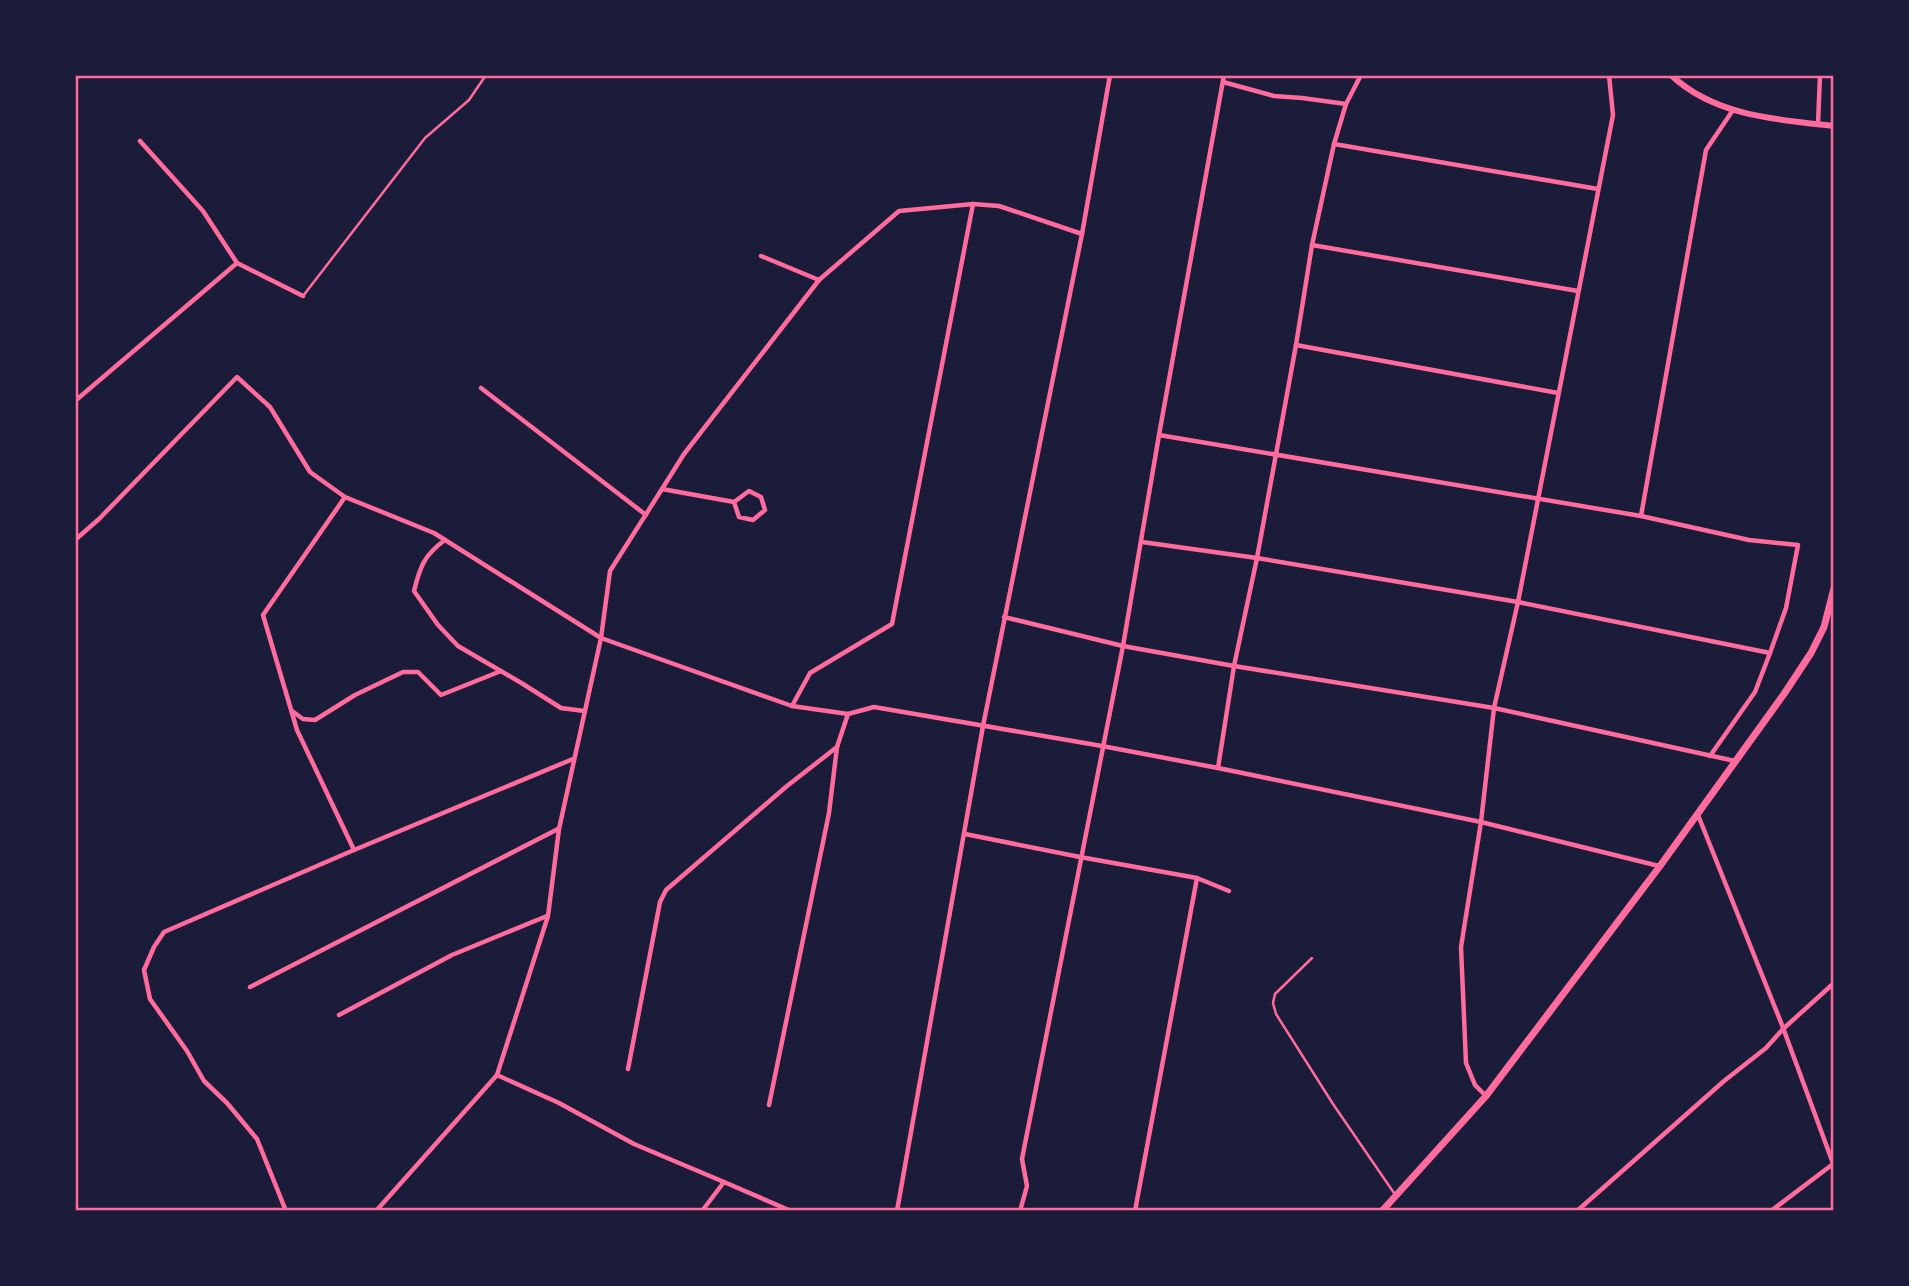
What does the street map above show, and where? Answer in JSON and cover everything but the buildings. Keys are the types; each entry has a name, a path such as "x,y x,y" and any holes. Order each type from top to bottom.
{"main road":[{"path":"1382,1211 1486,1096 1660,866 1811,653 1824,627 1834,588"}],"street":[{"path":"897,1211 983,726 1082,234 1111,75"},
{"path":"1020,1211 1027,1186 1022,1159 1123,646 1224,75"},
{"path":"1218,768 1234,666 1257,558 1312,245 1334,144 1346,104 1361,75"},
{"path":"1486,1096 1475,1085 1466,1063 1461,947 1481,822 1494,708 1518,603 1613,115 1609,75"},
{"path":"1671,75 1694,94 1733,110 1761,117 1834,126"},
{"path":"1818,124 1820,75"},
{"path":"1223,82 1274,96 1346,104"},
{"path":"1641,516 1706,150 1733,110"},
{"path":"140,141 203,211 237,263 303,296"},
{"path":"1334,144 1598,189"},
{"path":"376,1211 497,1075 548,916 559,829 601,639 610,571 684,454 818,280 899,211 973,204 999,206 1082,234"},
{"path":"792,706 810,673 892,624 973,204"},
{"path":"1312,245 1578,292"},
{"path":"761,256 818,280"},
{"path":"75,401 237,263"},
{"path":"1296,345 1558,393"},
{"path":"75,540 99,519 237,377 270,407 310,472 345,497 434,533 601,639 792,706 848,714 874,707 1102,746 1481,822 1660,866"},
{"path":"481,388 646,515"},
{"path":"1159,435 1641,516 1748,540 1798,545 1786,608 1755,692 1710,756"},
{"path":"662,489 734,502 749,491 761,497 765,510 753,520 739,517 734,502"},
{"path":"345,497 263,615 297,730 354,850"},
{"path":"444,540 431,550 420,567 414,592 438,625 458,646 561,708 584,711"},
{"path":"1142,542 1257,558 1518,603 1770,653"},
{"path":"1004,617 1123,646 1494,708 1736,761"},
{"path":"291,711 303,719 315,720 355,695 403,672 418,672 441,695 500,671"},
{"path":"769,1105 829,813 836,747 848,714"},
{"path":"628,1069 660,902 666,890 836,747"},
{"path":"285,1211 257,1139 227,1103 204,1081 187,1051 150,999 144,970 153,947 164,932 573,758"},
{"path":"1697,813 1783,1029 1833,1165 1770,1211"},
{"path":"250,987 559,829"},
{"path":"965,834 1197,878 1229,891"},
{"path":"1135,1211 1197,878"},
{"path":"339,1015 452,956 548,916"},
{"path":"1577,1211 1724,1081 1766,1048 1783,1029 1834,984"},
{"path":"497,1075 559,1103 634,1144 792,1211"},
{"path":"702,1211 724,1182"}],"lane":[{"path":"303,296 425,138 469,100 486,75"},
{"path":"1312,958 1275,994 1273,1003 1276,1014 1332,1104 1396,1196"}]}
